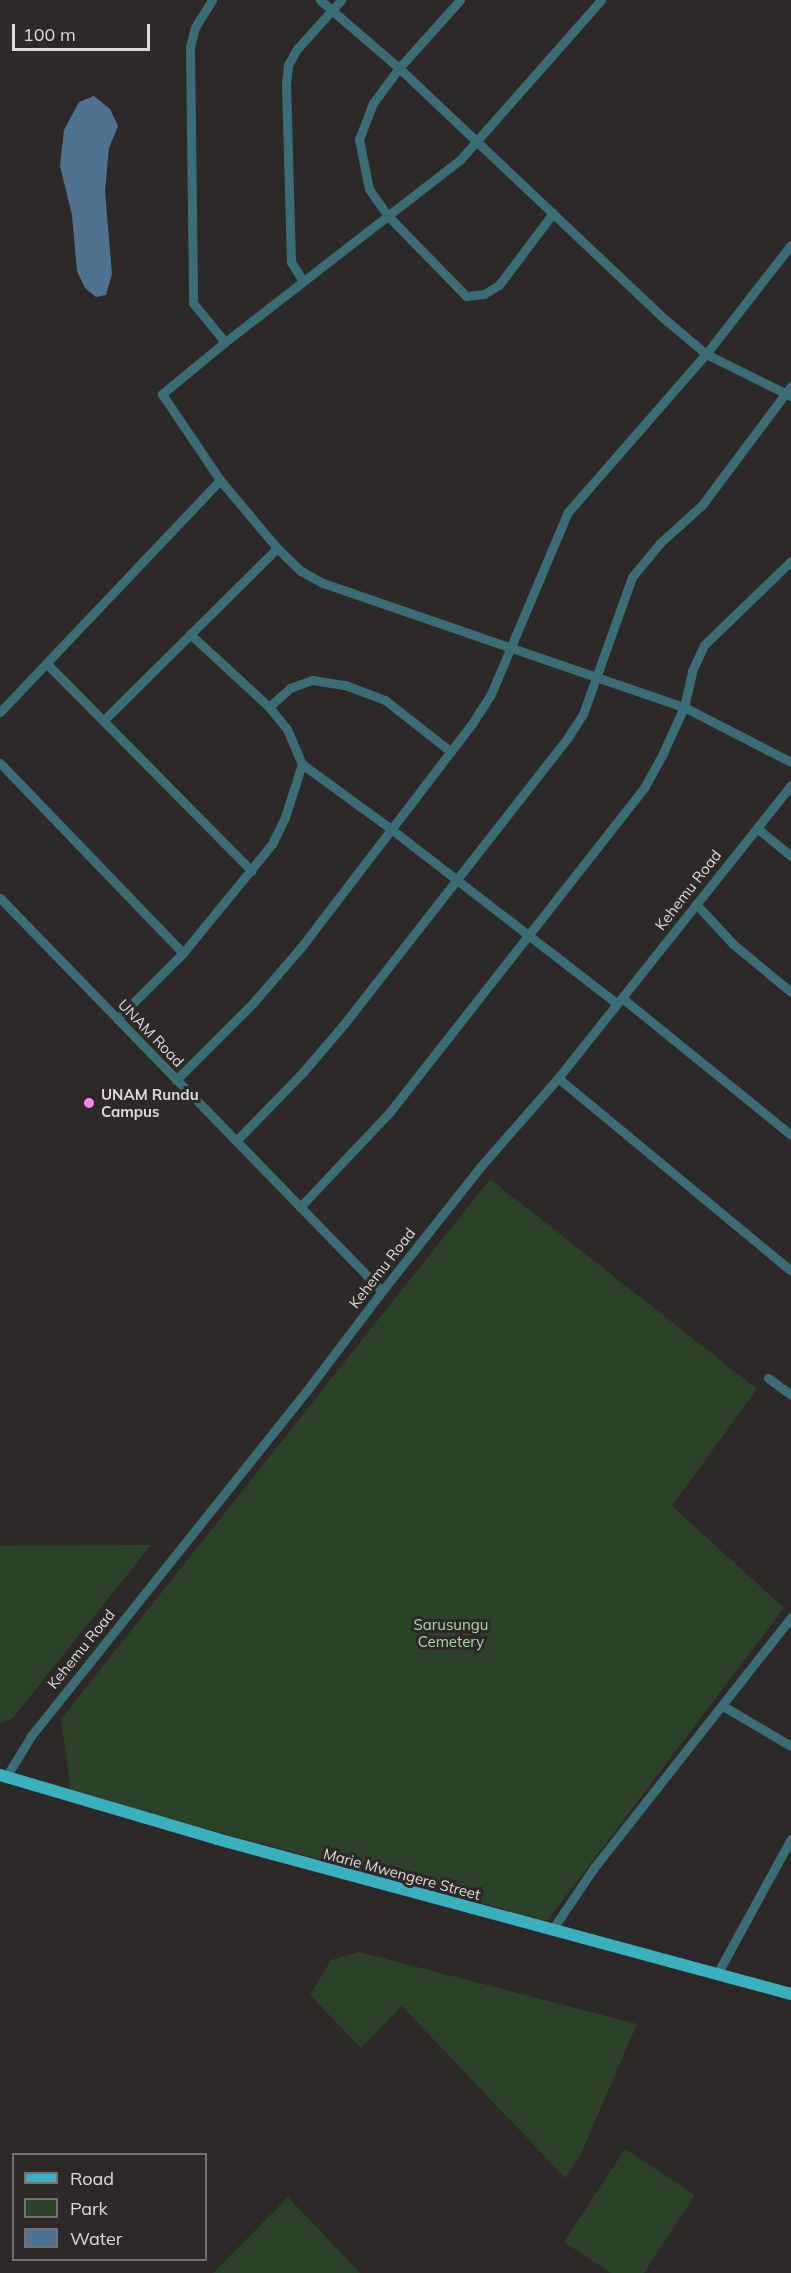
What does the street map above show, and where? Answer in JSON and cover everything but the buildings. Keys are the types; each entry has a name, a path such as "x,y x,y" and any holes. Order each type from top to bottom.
{"main road":[{"name":"Marie Mwengere Street","path":"3,1776 239,1845 791,1994"}],"street":[{"path":"212,0 195,27 190,47 193,303 225,342"},
{"path":"236,1141 303,1072 344,1024 568,736 583,714 632,577 660,543 702,505 789,392 706,354 399,68 321,0"},
{"path":"303,281 291,262 286,84 288,65 297,49 341,0"},
{"path":"460,0 399,68 373,103 359,139 369,189 388,216 466,296 484,294 499,285 553,213"},
{"path":"601,0 461,159 225,342 162,394 220,480 277,548 301,571 323,583 684,707 791,762"},
{"path":"176,1080 259,996 302,946 450,751 491,694 568,512 706,354 791,245"},
{"path":"0,712 220,480"},
{"path":"104,720 277,548"},
{"path":"300,1207 389,1113 645,786 684,707 692,671 704,645 791,561"},
{"path":"190,634 269,706 286,729 302,764 392,829 528,935 619,1000 791,1135"},
{"path":"47,664 252,871"},
{"path":"269,706 290,688 312,680 345,685 385,700 450,751"},
{"path":"0,764 183,952"},
{"path":"117,1019 183,952 272,844 285,818 302,764"},
{"name":"Kehemu Road","path":"3,1776 31,1736 311,1385 382,1291 481,1167 558,1078 791,785"},
{"path":"757,828 791,856"},
{"name":"UNAM Road","path":"0,898 382,1291"},
{"path":"696,904 733,944 791,992"},
{"path":"558,1078 791,1271"},
{"path":"768,1378 791,1395"},
{"path":"552,1930 594,1869 791,1617"},
{"path":"723,1706 791,1746"},
{"path":"717,1974 791,1839"}],"green space":[{"name":"Sarusungu Cemetery","path":"490,1179 757,1389 672,1506 784,1608 547,1921 71,1792 61,1719"},
{"path":"151,1545 13,1718 0,1724 0,1546"},
{"path":"359,1952 637,2024 580,2156 565,2178 402,2006 361,2048 310,1995 331,1960"},
{"path":"625,2149 695,2195 644,2273 611,2273 564,2242"},
{"path":"288,2197 360,2273 213,2273"}],"water":[{"path":"94,96 110,109 118,126 109,148 105,191 112,274 106,295 96,297 85,288 77,271 72,215 60,166 64,130 79,102"}],"place":[{"name":"UNAM Rundu Campus","path":"89,1103"}]}
